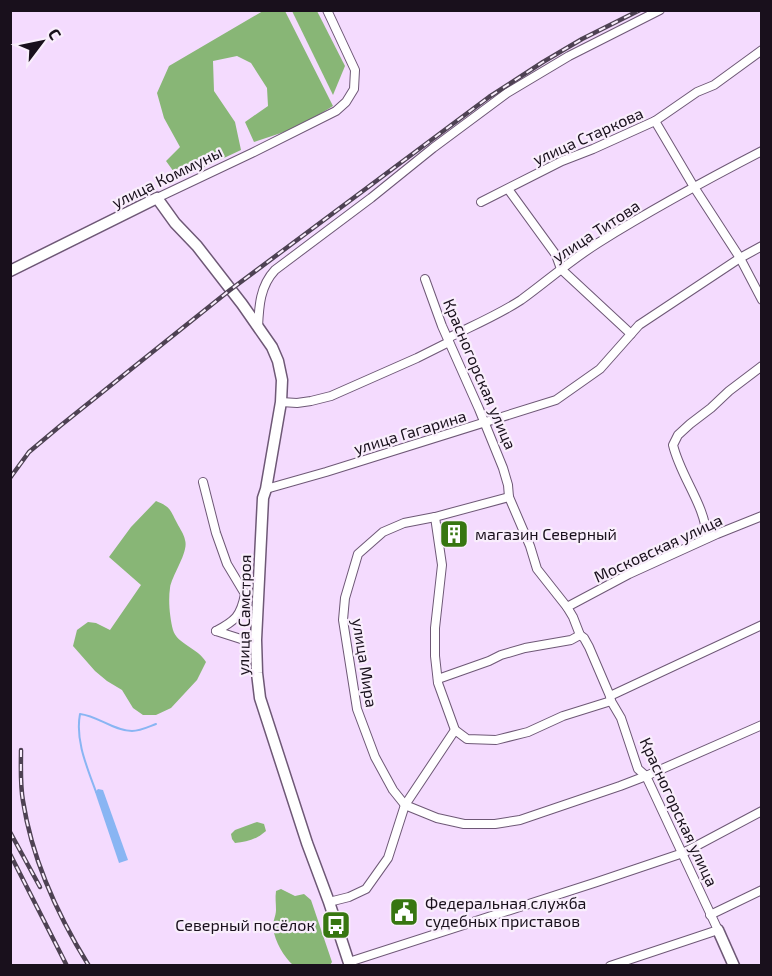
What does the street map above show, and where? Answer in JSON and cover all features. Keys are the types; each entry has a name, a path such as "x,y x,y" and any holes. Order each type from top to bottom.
{"street":[{"name":"улица Коммуны","path":"10,271 336,111 346,102 354,89 356,69 327,10"},
{"path":"258,327 260,301 270,276 275,270 507,93 570,56 660,10"},
{"name":"улица Старкова","path":"481,202 562,161 655,121 697,92 714,85 762,50"},
{"path":"655,121 740,258 762,300"},
{"name":"улица Титова","path":"281,402 297,403 331,396 417,358 518,301 598,243 694,187 762,151"},
{"path":"508,189 556,255 561,269 631,334"},
{"name":"улица Самстроя","path":"157,198 238,300 272,347 278,361 282,380 281,402 263,498 256,640 257,673 260,698 307,843 350,964"},
{"name":"улица Гагарина","path":"266,489 556,400 600,369 639,326 740,258 762,246"},
{"name":"Красногорская улица","path":"425,279 506,477 509,497 537,568 567,607 589,648 621,718 638,769 646,776 734,966"},
{"path":"707,538 703,514 673,445 678,435 690,424 762,366"},
{"path":"203,482 216,533 227,564 245,594 243,605 235,620 216,630 244,640 256,640"},
{"name":"улица Мира","path":"405,805 393,790 375,757 357,709 343,620 345,598 358,554 383,532 404,523 509,497"},
{"name":"Московская улица","path":"567,607 629,574 707,538 762,516"},
{"path":"435,517 442,565 435,627 438,679 455,730 467,739 496,740 528,732 611,699 762,625"},
{"path":"438,679 501,655 525,648 571,640 580,635"},
{"path":"405,805 437,818 464,824 495,824 520,820 646,776 762,725"},
{"path":"329,902 349,897 366,889 388,858 405,805 455,730"},
{"path":"350,964 683,853 762,811"},
{"path":"710,915 762,890"},
{"path":"610,966 718,930"}],"green space":[{"path":"263,11 285,11 333,106 299,127 254,142 245,122 268,106 267,88 251,63 237,56 213,61 214,91 235,122 241,150 179,179 166,161 180,147 164,118 157,93 169,66"},
{"path":"292,11 317,11 345,66 333,95"},
{"path":"156,501 170,509 186,545 170,588 173,630 179,639 206,662 197,680 171,708 156,715 143,715 133,708 122,690 95,671 73,646 77,630 88,622 110,630 141,585 109,557 131,527"},
{"path":"257,822 264,824 266,831 252,840 235,843 231,834 235,830"},
{"path":"281,889 295,896 304,894 311,900 332,962 330,965 293,965 283,953 273,926 276,891"}],"water":[{"path":"98,789 103,790 128,860 119,863 95,792"}],"waterway":[{"path":"96,792 80,744 80,714 132,731 156,724"}],"railway":[{"path":"10,478 29,452 230,290 489,97 582,39 640,10"},
{"path":"21,750 22,795 33,844 57,907 89,966"},
{"path":"10,832 40,887"},
{"path":"10,854 67,966"}],"place":[{"name":"магазин Северный","path":"454,534"},
{"name":"Федеральная служба судебных приставов","path":"404,912"},
{"name":"Северный посёлок","path":"336,925"}]}
